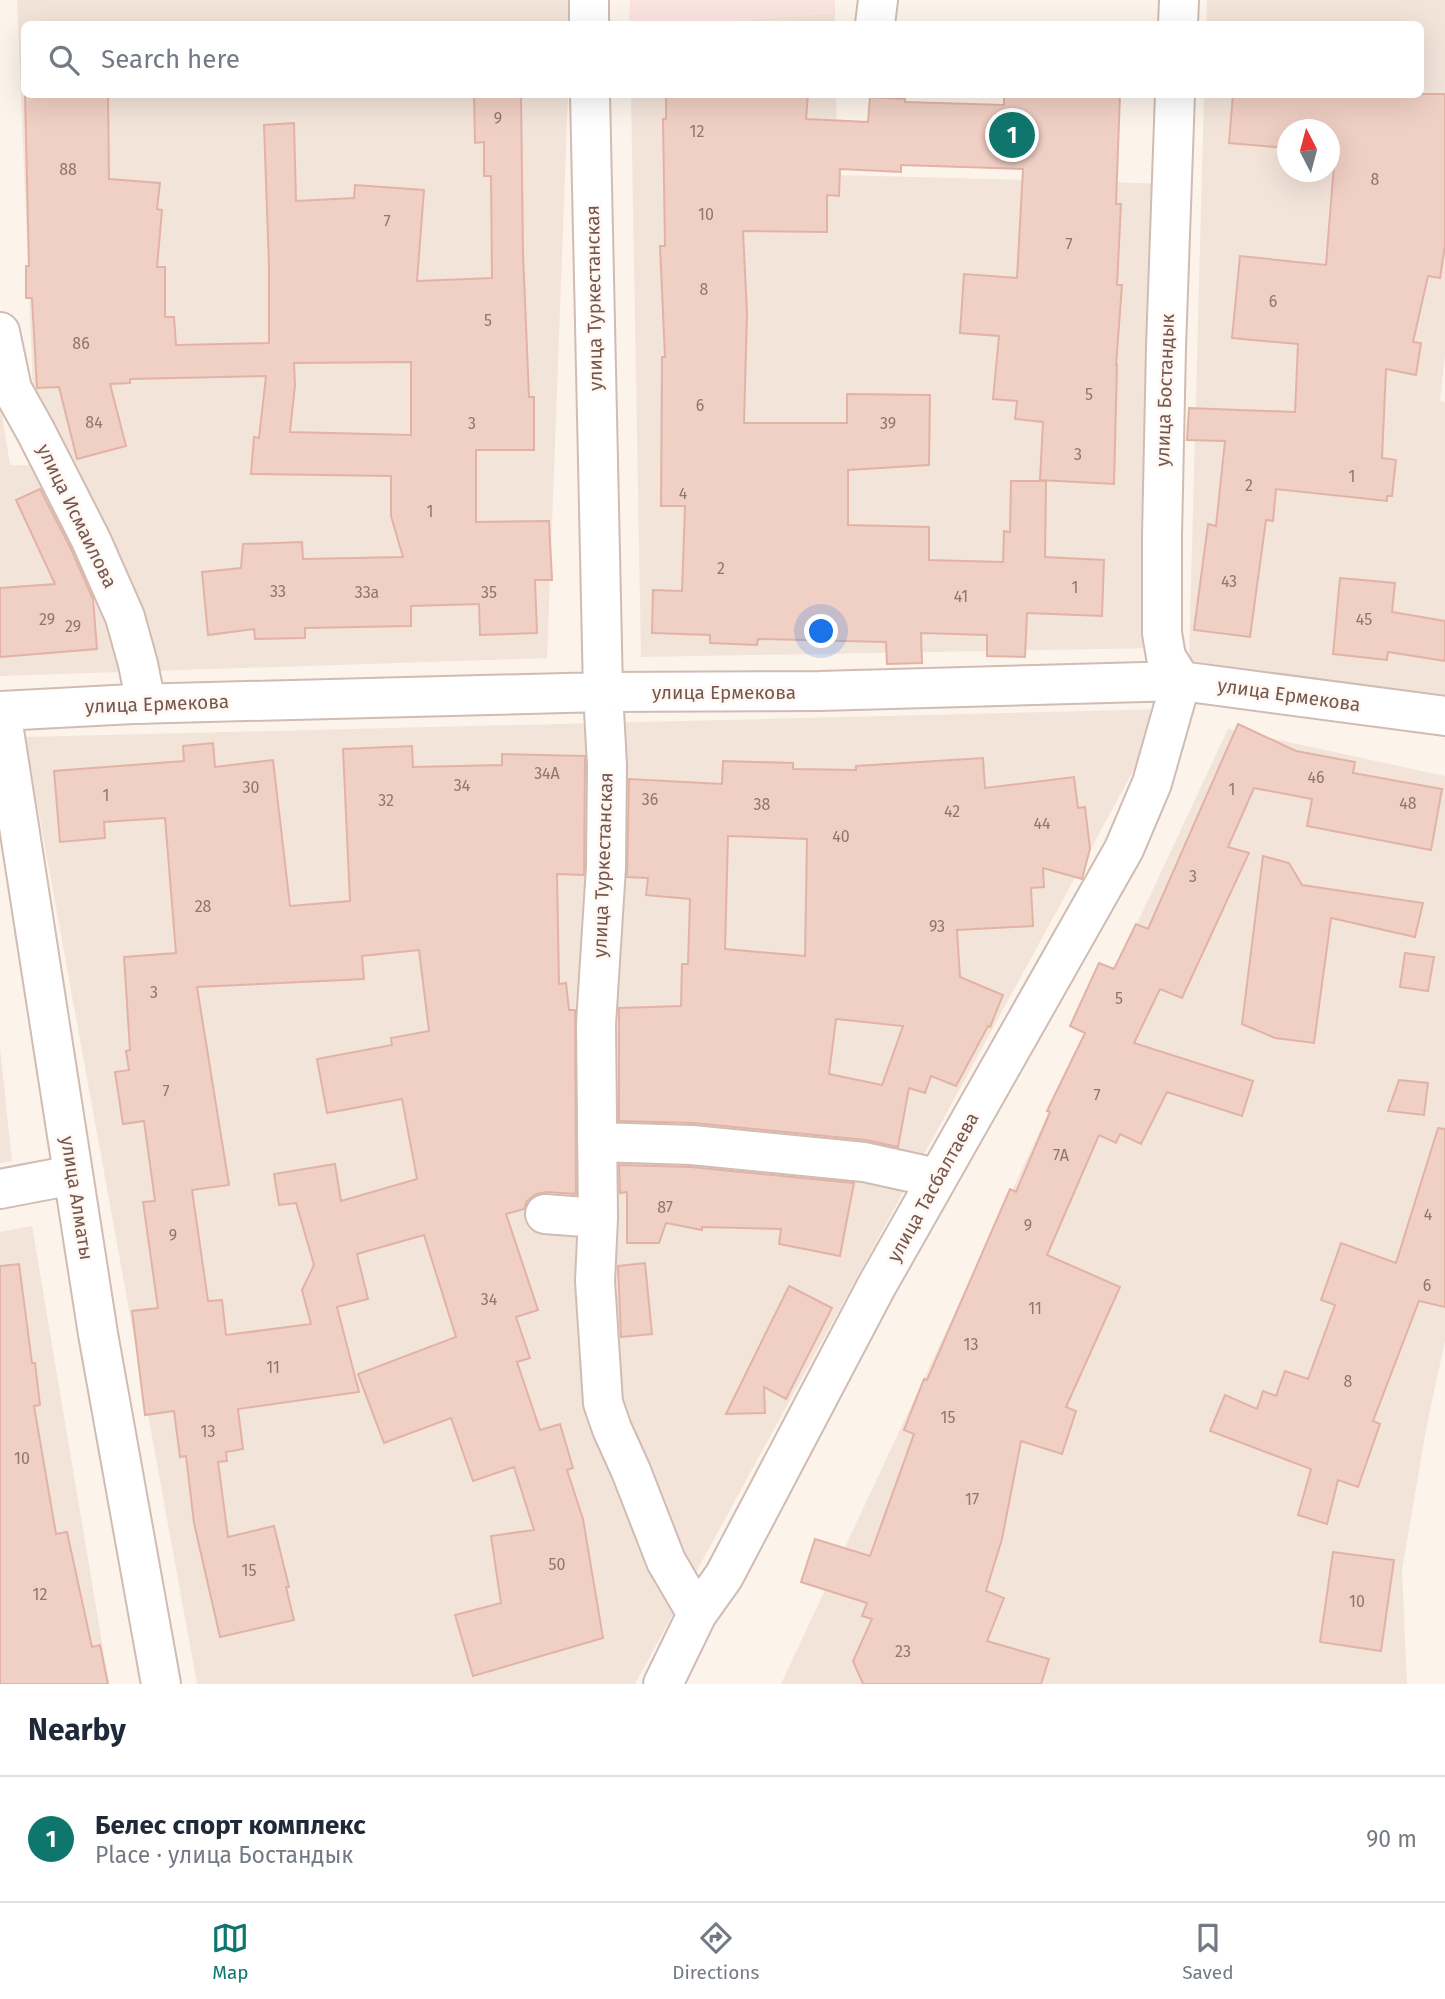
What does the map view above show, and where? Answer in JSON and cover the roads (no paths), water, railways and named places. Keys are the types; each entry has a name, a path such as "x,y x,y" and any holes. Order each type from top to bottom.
{"street":[{"path":"589,0 589,21"},
{"path":"876,21 878,0"},
{"path":"1178,21 1179,0"},
{"name":"улица Туркестанская","path":"590,98 603,692 607,765 606,867 596,1024 598,1218 595,1281 603,1403 666,1561 697,1614"},
{"name":"улица Бостандык","path":"1175,98 1166,361 1162,633 1166,656 1181,681"},
{"name":"улица Исмаилова","path":"0,332 12,389 91,540 125,617 146,704"},
{"name":"улица Ермекова","path":"1,711 146,704 603,692 819,691 1181,681 1445,716"},
{"name":"улица Тасбалтаева","path":"663,1684 697,1614 724,1576 876,1287 1124,849 1152,783 1181,681"},
{"name":"улица Алматы","path":"1,711 101,1348 161,1684"},
{"path":"597,1142 692,1145 864,1162 937,1178"},
{"path":"0,1189 74,1175"},
{"path":"545,1214 598,1218"}],"place":[{"name":"Белес спорт комплекс","path":"1012,135"}]}
